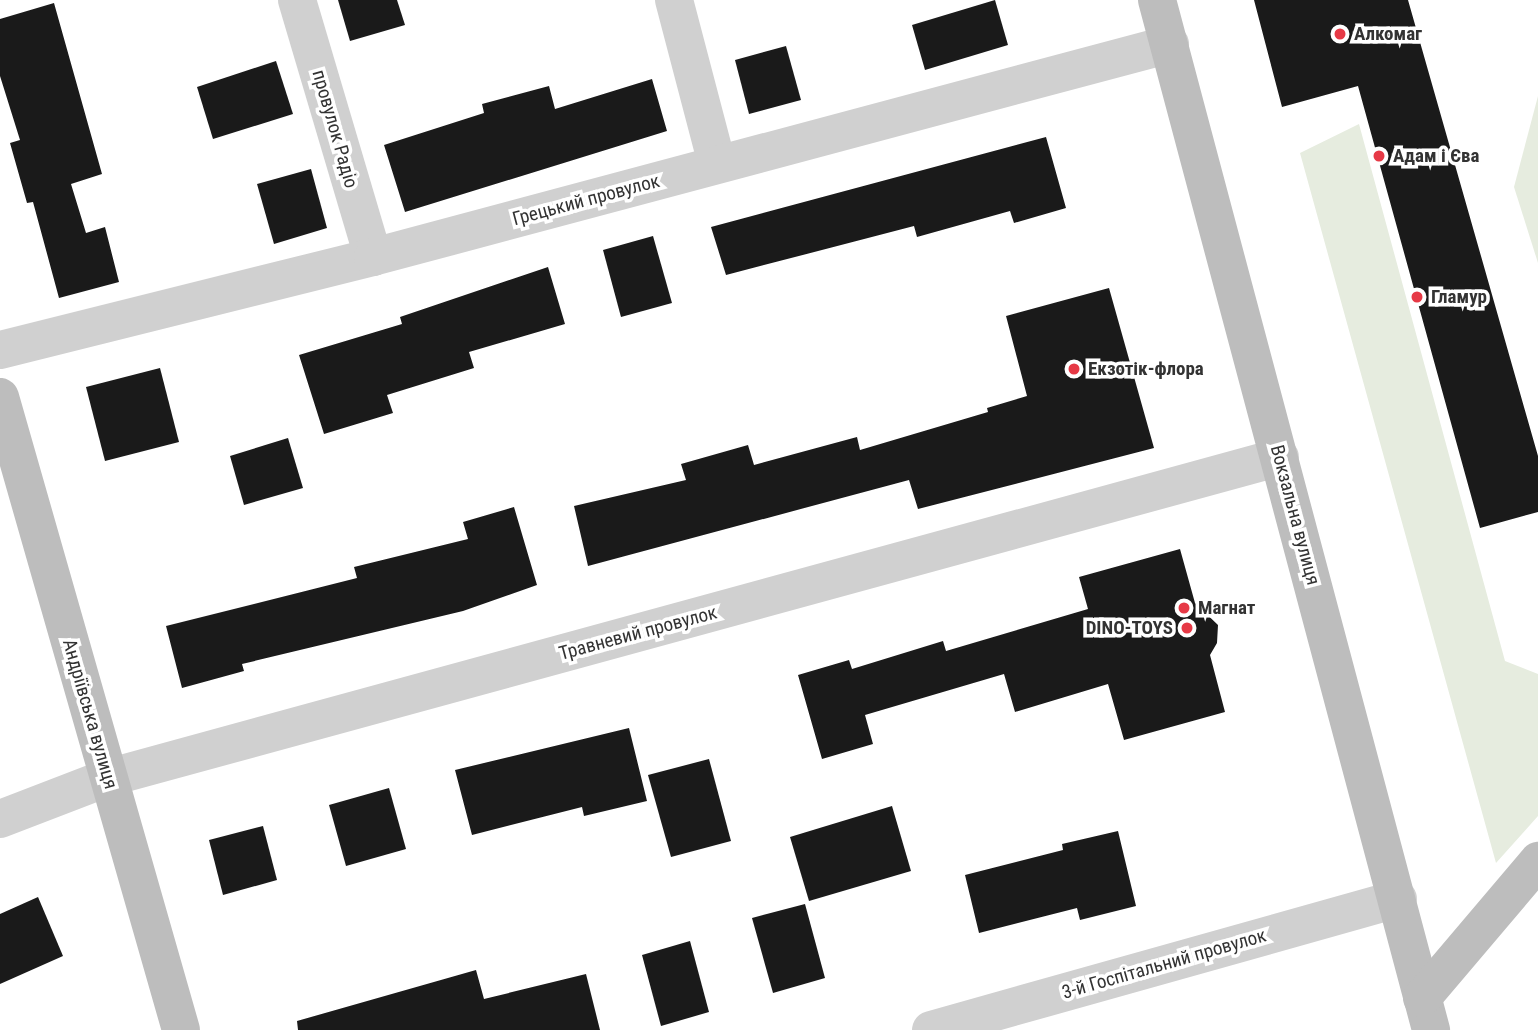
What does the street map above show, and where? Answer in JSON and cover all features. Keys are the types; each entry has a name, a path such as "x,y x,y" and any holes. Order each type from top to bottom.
{"main road":[{"name":"Вокзальна вулиця","path":"1157,0 1398,900 1426,1014"},
{"name":"Андріївська вулиця","path":"0,397 181,1030"},
{"path":"1426,1014 1538,861"}],"street":[{"name":"провулок Радіо","path":"297,0 373,257"},
{"path":"674,0 717,164"},
{"name":"Грецький провулок","path":"0,350 373,257 1170,44"},
{"name":"Травневий провулок","path":"0,819 107,778 1280,457"},
{"name":"3-й Госпітальний провулок","path":"931,1030 1398,900"}],"shaded area":[{"path":"1538,96 1538,263 1514,187"},
{"path":"1359,124 1505,661 1538,674 1538,816 1496,863 1300,153"}],"building":[{"path":"338,0 397,0 405,25 350,41"},
{"path":"995,0 1008,45 925,70 912,25"},
{"path":"1254,0 1408,0 1538,456 1538,512 1480,528 1358,86 1282,107"},
{"path":"54,3 102,174 71,184 86,233 105,227 119,282 59,298 33,202 27,203 10,143 20,140 0,76 0,19"},
{"path":"786,46 801,100 749,114 735,60"},
{"path":"276,61 293,114 213,139 197,87"},
{"path":"652,79 667,131 405,212 384,145 484,113 482,104 549,86 555,109"},
{"path":"1046,137 1066,208 1014,223 1010,211 917,237 914,226 726,275 711,227"},
{"path":"311,169 327,228 274,244 257,184"},
{"path":"653,236 672,303 621,317 603,250"},
{"path":"548,267 565,324 469,352 474,368 387,395 393,413 324,434 299,355 402,324 400,317"},
{"path":"1109,288 1154,448 918,509 909,480 588,566 574,506 686,480 681,464 748,445 754,465 857,437 860,450 988,412 987,408 1027,396 1006,316"},
{"path":"160,368 179,442 105,461 86,387"},
{"path":"288,438 303,488 244,505 230,456"},
{"path":"514,507 537,585 463,611 242,664 244,671 182,688 166,626 357,578 354,567 468,539 463,522"},
{"path":"1180,549 1195,603 1218,625 1217,643 1210,655 1225,712 1124,740 1108,684 1015,712 1004,674 865,715 873,744 822,759 798,675 849,660 852,669 943,641 946,651 1088,609 1079,577"},
{"path":"629,728 647,801 584,816 582,807 472,835 455,770"},
{"path":"709,759 731,841 671,857 648,775"},
{"path":"389,788 406,849 346,866 329,805"},
{"path":"892,806 911,871 809,901 790,837"},
{"path":"263,826 277,880 223,895 209,840"},
{"path":"1118,831 1136,906 1080,920 1077,908 979,933 965,875 1063,850 1062,844"},
{"path":"38,897 63,956 0,984 0,914"},
{"path":"805,904 825,978 773,993 752,918"},
{"path":"690,941 709,1012 661,1026 642,955"},
{"path":"476,970 484,999 586,974 600,1030 298,1030 297,1021"}],"place":[{"name":"Алкомаг","path":"1340,34"},
{"name":"Адам і Єва","path":"1379,156"},
{"name":"Гламур","path":"1417,297"},
{"name":"Екзотік-флора","path":"1074,369"},
{"name":"Магнат","path":"1184,608"},
{"name":"DINO-TOYS","path":"1187,628"}]}
